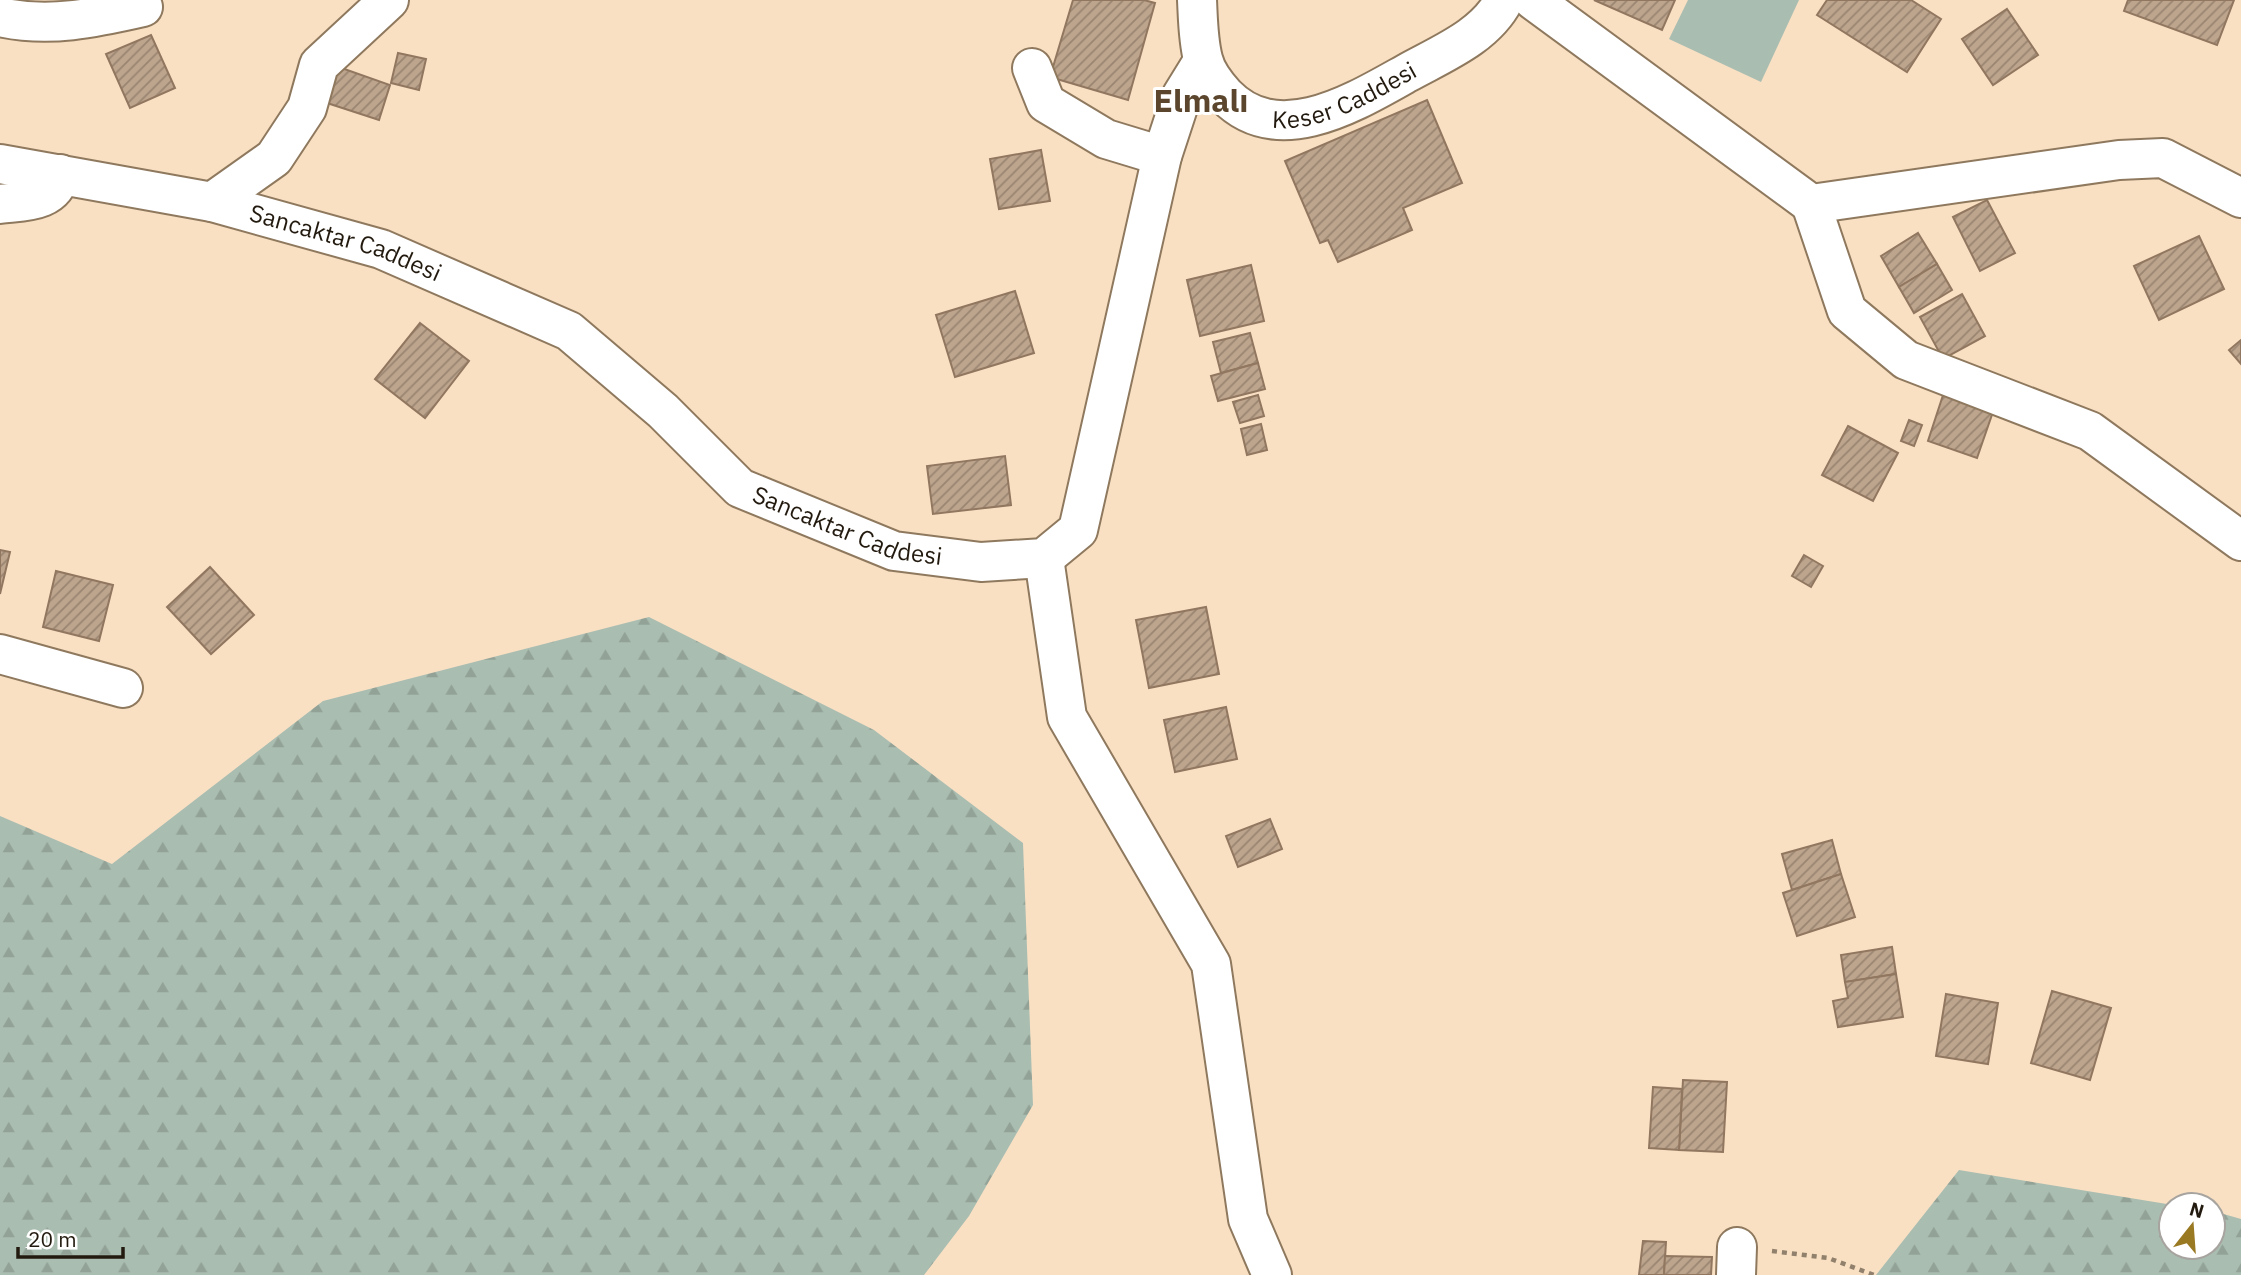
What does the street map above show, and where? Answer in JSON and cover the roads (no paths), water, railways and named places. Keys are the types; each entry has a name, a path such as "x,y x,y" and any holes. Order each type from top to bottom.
{"street":[{"path":"212,202 274,158 307,108 319,65 389,0"},
{"name":"Keser Caddesi","path":"1197,0 1203,61 1215,85 1232,102 1254,115 1278,120 1306,119 1351,104 1468,39 1487,23 1504,0"},
{"path":"1533,0 1811,204 1847,310 1906,360 2090,431 2241,541"},
{"path":"0,17 46,22 82,20 143,7"},
{"path":"1203,61 1182,95 1162,156 1078,530 1044,558 1067,717 1212,964 1248,1219 1272,1275"},
{"path":"1032,68 1046,103 1106,139 1162,156"},
{"path":"1811,204 2119,160 2163,159 2241,198"},
{"name":"Sancaktar Caddesi","path":"0,164 212,202 381,249 569,331 663,411 740,488 894,551 981,562 1044,558"},
{"path":"0,204 42,198 55,188 60,174"},
{"path":"0,654 123,688"}],"district":[{"name":"Elmalı","path":"1201,101"}]}
